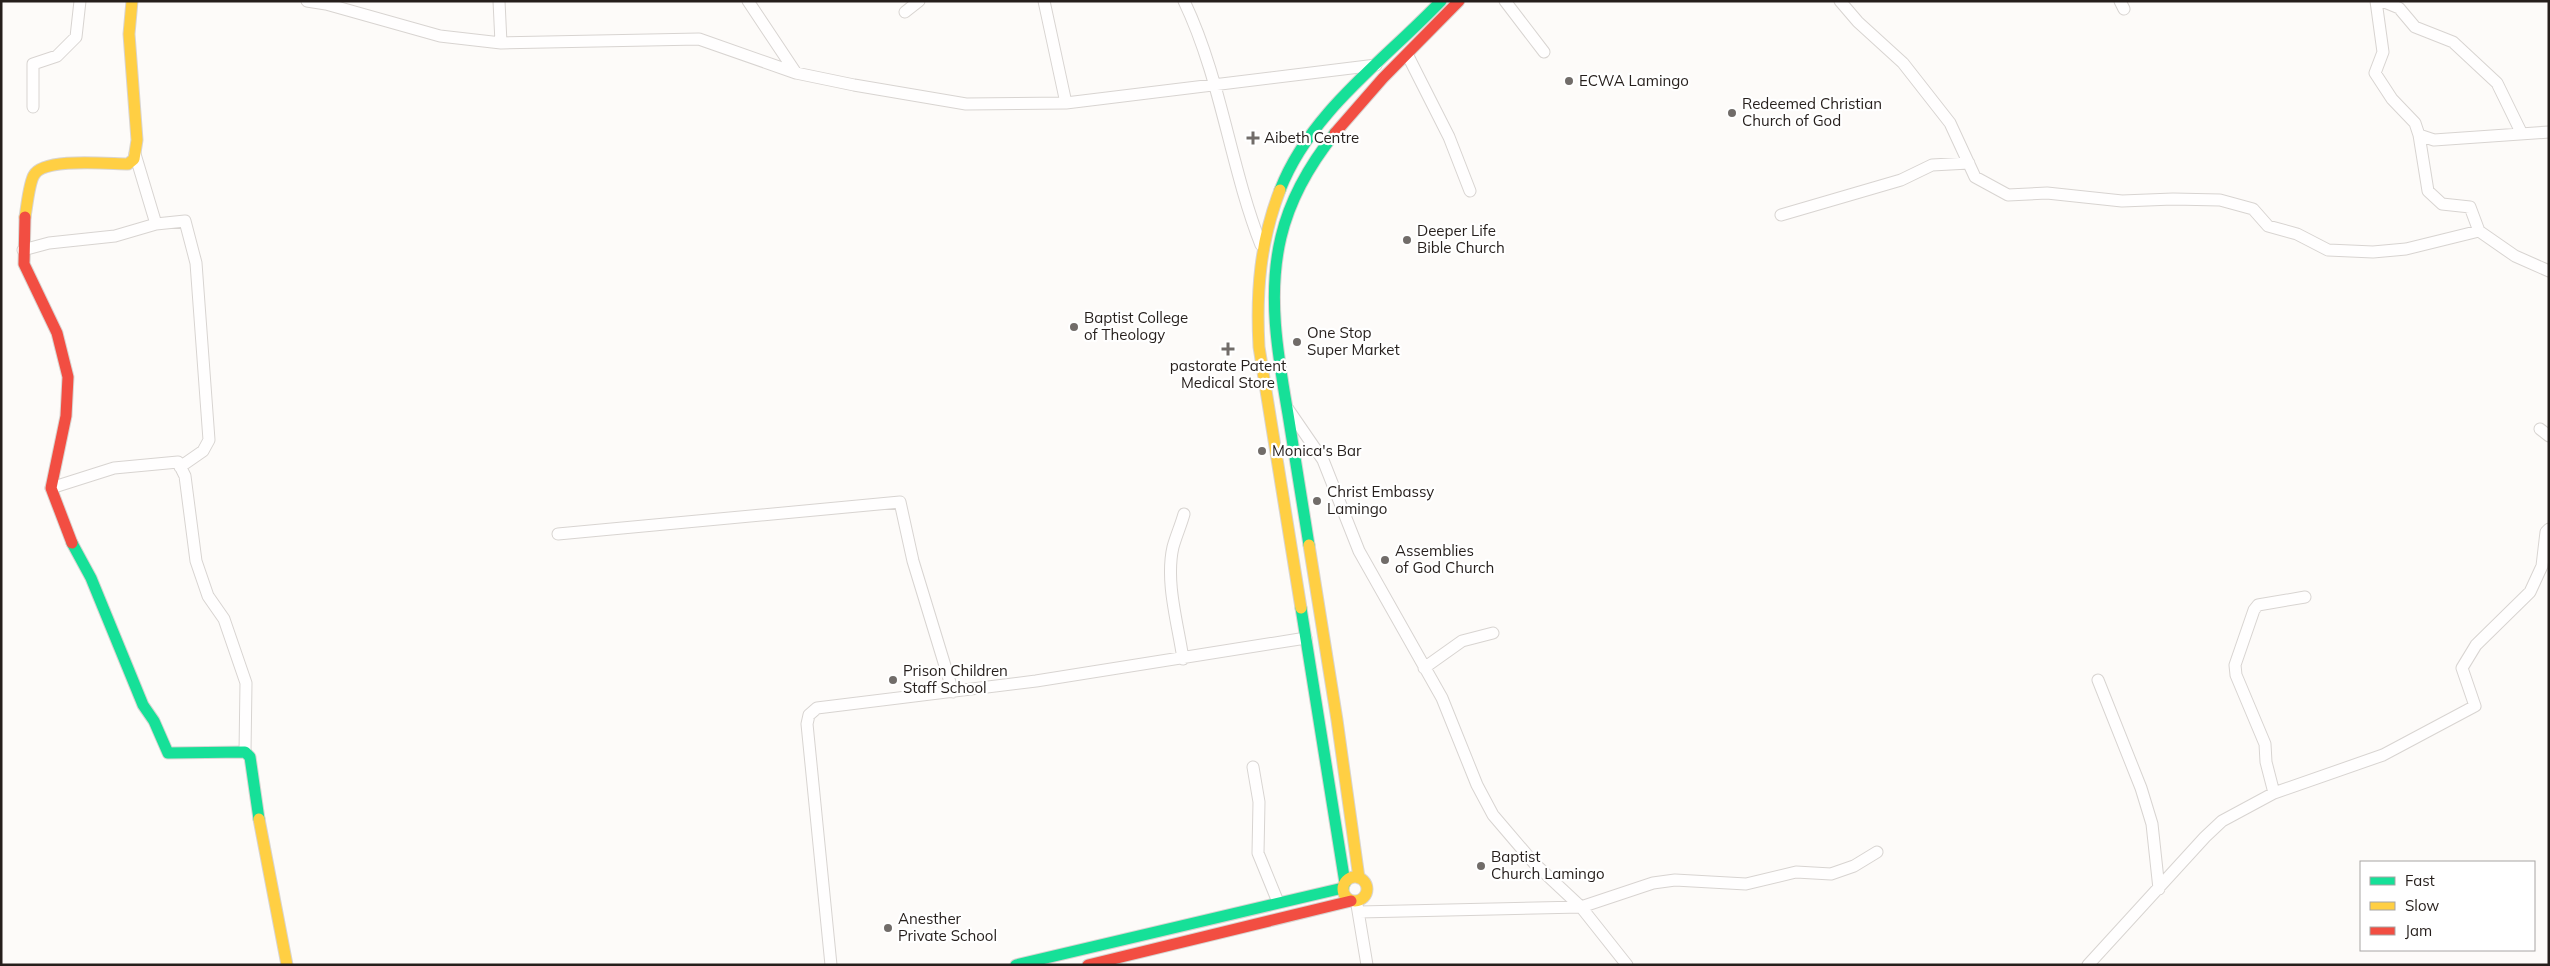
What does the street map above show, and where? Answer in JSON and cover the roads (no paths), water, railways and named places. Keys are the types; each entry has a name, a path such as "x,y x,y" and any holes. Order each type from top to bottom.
{"main road":[{"path":"132,1 129,34 137,140 134,159 128,164 75,163 43,167 34,176 23,225 24,264 56,333 68,377 66,416 51,488 68,536 91,578 143,705 154,721 168,753 245,752 250,757 258,811 287,965"},
{"path":"1088,965 1355,905 1365,896 1367,891 1366,885 1359,878 1288,409 1277,349 1273,302 1274,276 1288,212 1311,164 1362,98 1408,56 1460,1"},
{"path":"1355,905 1346,898 1259,347 1256,281 1261,245 1281,185 1293,160 1321,122 1438,4"},
{"path":"1016,965 1278,902 1344,885 1349,879 1359,878"}],"street":[{"path":"33,107 33,64 56,56 76,37 80,1"},
{"path":"307,1 326,4 440,36 501,43 699,39 796,73 854,86 966,104 1066,103 1214,83 1376,65"},
{"path":"499,1 501,43"},
{"path":"748,1 796,73"},
{"path":"905,12 919,1"},
{"path":"1044,1 1066,103"},
{"path":"1184,1 1214,83 1246,208 1261,245"},
{"path":"1425,1 1438,4 1449,12"},
{"path":"1505,1 1544,52"},
{"path":"1840,1 1858,22 1903,63 1950,124 1975,177 2008,195 2047,193 2122,201 2220,200 2253,209 2268,226 2296,234 2328,250 2373,252 2406,250 2479,232"},
{"path":"2376,1 2383,52 2375,73 2392,98 2415,123 2419,135 2428,191 2442,204 2470,207 2479,232 2516,256 2549,271"},
{"path":"2382,1 2399,8 2414,27 2453,42 2497,83 2521,132"},
{"path":"1408,56 1450,136 1470,191"},
{"path":"2419,135 2434,140 2521,132 2549,132"},
{"path":"135,154 156,224"},
{"path":"1781,215 1901,180 1932,165 1969,162"},
{"path":"23,250 49,243 115,236 156,224 185,221 196,263 209,440 203,451 180,467"},
{"path":"1288,409 1323,460 1359,551 1442,698 1477,785 1493,815 1534,863 1581,907 1627,965"},
{"path":"51,488 114,468 178,462 185,476 196,561 208,596 224,619 246,683 245,752"},
{"path":"558,534 900,502 913,561 953,692"},
{"path":"1183,659 1171,569 1173,548 1184,514"},
{"path":"2088,965 2159,889 2204,837 2222,821 2274,793 2383,755 2474,706 2462,668 2476,645 2530,592 2542,566 2546,532 2549,529"},
{"path":"2274,793 2266,762 2265,744 2236,675 2235,665 2254,610 2258,606 2305,597"},
{"path":"1424,668 1462,642 1493,633"},
{"path":"831,965 807,724 809,715 817,708 953,692 1183,659 1306,638"},
{"path":"2098,680 2141,788 2152,824 2159,889"},
{"path":"1253,767 1259,802 1258,853 1278,902"},
{"path":"1368,965 1355,905 1581,907 1653,882 1675,880 1746,884 1796,872 1831,874 1854,866 1877,852"}],"place":[{"name":"ECWA Lamingo","path":"1569,81"},
{"name":"Redeemed Christian Church of God","path":"1732,113"},
{"name":"Aibeth Centre","path":"1253,138"},
{"name":"Deeper Life Bible Church","path":"1407,240"},
{"name":"Baptist College of Theology","path":"1074,327"},
{"name":"One Stop Super Market","path":"1297,342"},
{"name":"pastorate Patent Medical Store","path":"1228,349"},
{"name":"Monica's Bar","path":"1262,451"},
{"name":"Christ Embassy Lamingo","path":"1317,501"},
{"name":"Assemblies of God Church","path":"1385,560"},
{"name":"Prison Children Staff School","path":"893,680"},
{"name":"Baptist Church Lamingo","path":"1481,866"},
{"name":"Anesther Private School","path":"888,928"}]}
